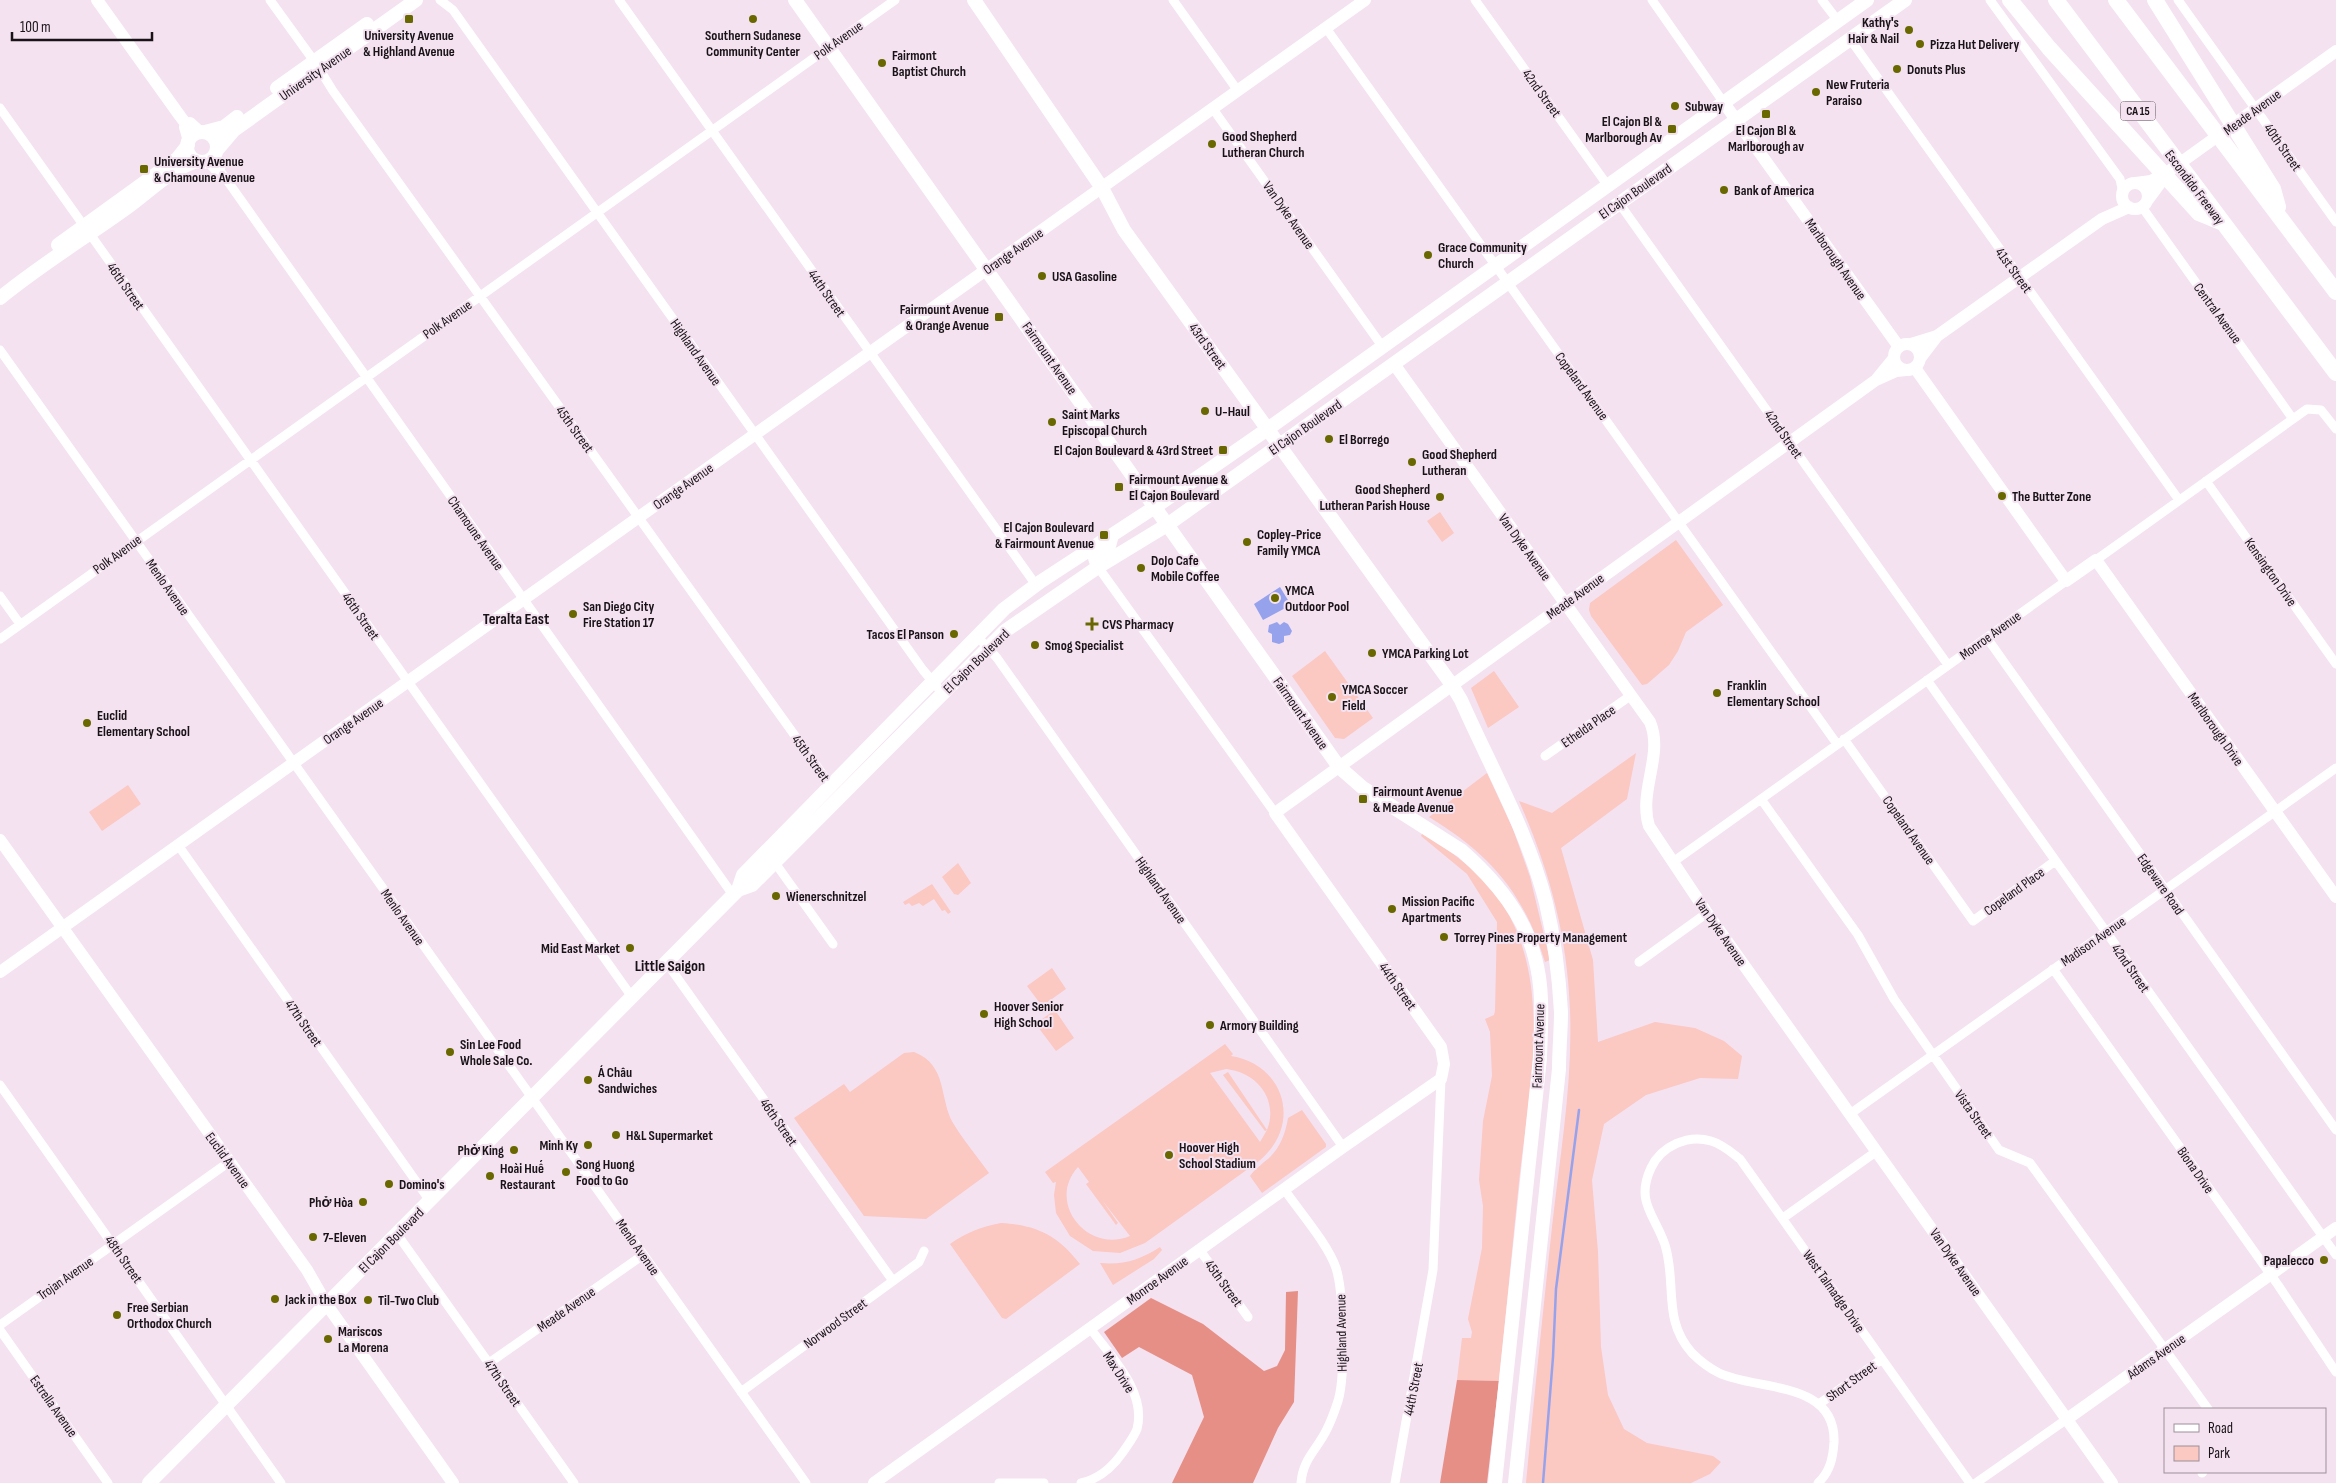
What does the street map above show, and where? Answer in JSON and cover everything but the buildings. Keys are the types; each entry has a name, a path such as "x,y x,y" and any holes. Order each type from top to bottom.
{"highway":[{"path":"2010,0 2049,48 2199,213 2221,222"},
{"name":"Escondido Freeway","path":"2056,0 2336,373"},
{"path":"2116,0 2336,292"},
{"path":"2155,0 2273,190 2282,219"}],"main road":[{"path":"97,0 186,124 184,127 195,138 216,140 209,157 190,154 195,138"},
{"name":"University Avenue","path":"0,286 149,192 182,166 209,157 234,130 400,0"},
{"name":"University Avenue","path":"0,298 177,159 195,138 224,127 416,0"},
{"name":"Fairmount Avenue","path":"795,0 1339,767 1363,788 1462,851 1475,862 1500,890 1519,919 1535,958 1542,1012 1540,1058 1495,1483"},
{"name":"43rd Street","path":"974,0 1102,188 1124,230 1452,685"},
{"name":"Orange Avenue","path":"0,972 1365,0"},
{"name":"El Cajon Boulevard","path":"149,1483 666,962 736,893 752,884 770,857 938,688 977,636 1004,609 1036,585 1155,508 1867,0"},
{"name":"El Cajon Boulevard","path":"835,792 856,770 859,759 938,688 1029,613 1098,567 1168,525 1905,0"},
{"name":"Meade Avenue","path":"2139,205 2154,184 2168,171 2336,52"},
{"name":"Marlborough Avenue","path":"1724,102 1902,350"},
{"path":"1902,350 1937,336 2102,219 2139,205 2146,189 2136,183"},
{"path":"2102,219 2128,186 2136,183 2154,184"},
{"path":"2123,193 2124,201 2139,205"},
{"path":"1902,350 1899,368 1914,365 1934,343 1937,336"},
{"path":"1902,350 1919,351 1914,365"},
{"name":"Meade Avenue","path":"1876,380 1902,350"},
{"name":"Van Dyke Avenue","path":"1394,364 1650,722 1655,733 1645,814 1649,826 1707,913 2112,1483"},
{"path":"1914,365 2066,581"},
{"name":"Meade Avenue","path":"1276,813 1678,521 1876,380 1914,365"},
{"path":"1098,567 1095,558 1109,546 1112,535"},
{"name":"Monroe Avenue","path":"2066,581 2096,560"},
{"name":"Marlborough Drive","path":"2096,560 2336,897"},
{"path":"1029,613 1036,604 1038,594 1036,585"},
{"name":"Fairmount Avenue","path":"1452,685 1461,700 1525,841 1536,872 1546,903 1554,949 1561,1011 1559,1069 1514,1483"},
{"name":"44th Street","path":"1276,813 1441,1047 1444,1064 1441,1079"},
{"name":"Euclid Avenue","path":"0,840 307,1270 327,1305 453,1483"},
{"name":"Monroe Avenue","path":"874,1483 1284,1189 1441,1079"},
{"name":"Adams Avenue","path":"2067,1419 2336,1228"}],"street":[{"name":"45th Street","path":"270,0 333,91 835,792"},
{"name":"Highland Avenue","path":"440,0 451,4 755,434 938,688"},
{"name":"44th Street","path":"619,0 1036,585"},
{"name":"Polk Avenue","path":"0,639 895,0"},
{"path":"1173,0 1238,91"},
{"name":"42nd Street","path":"1475,0 1608,186"},
{"name":"Marlborough Avenue","path":"1652,0 1724,102"},
{"path":"1822,0 1838,21"},
{"path":"1990,0 2120,179 2123,193"},
{"name":"40th Street","path":"2178,0 2336,222"},
{"name":"Copeland Avenue","path":"1326,28 1678,521 1973,921"},
{"name":"41st Street","path":"1850,39 2179,500"},
{"name":"46th Street","path":"0,108 632,997"},
{"name":"Van Dyke Avenue","path":"1213,109 1382,346"},
{"name":"Chamoune Avenue","path":"209,157 221,167 219,170 523,600 736,893"},
{"name":"42nd Street","path":"1619,203 1948,665"},
{"name":"Central Avenue","path":"2139,205 2293,418"},
{"name":"Menlo Avenue","path":"0,350 806,1483"},
{"name":"Monroe Avenue","path":"2096,560 2307,409 2321,410 2336,429"},
{"name":"Kensington Drive","path":"2206,481 2336,664"},
{"name":"44th Street","path":"1098,567 1276,813"},
{"name":"Monroe Avenue","path":"1673,862 2066,581"},
{"path":"0,596 20,624"},
{"name":"Highland Avenue","path":"977,636 988,648 1343,1147"},
{"name":"Edgeware Road","path":"1987,638 2336,1130"},
{"name":"42nd Street","path":"1927,680 2336,1254"},
{"name":"Ethelda Place","path":"1545,756 1630,696"},
{"name":"Madison Avenue","path":"1850,1114 2336,768"},
{"name":"Vista Street","path":"1761,799 1858,935 1894,999 2000,1150 2030,1163 2207,1408"},
{"name":"47th Street","path":"178,845 430,1201"},
{"path":"770,857 833,944"},
{"name":"Copeland Place","path":"1973,921 2055,861"},
{"path":"1639,962 1707,913"},
{"name":"46th Street","path":"666,962 893,1281"},
{"name":"Biona Drive","path":"2054,969 2270,1275 2336,1372"},
{"name":"44th Street","path":"1395,1483 1433,1270 1441,1079"},
{"name":"48th Street","path":"0,1085 281,1483"},
{"name":"West Talmadge Drive","path":"1819,1404 1792,1390 1739,1380 1719,1373 1692,1352 1678,1333 1672,1315 1670,1266 1665,1245 1649,1214 1644,1197 1646,1182 1652,1166 1660,1155 1673,1144 1686,1140 1700,1139 1712,1141 1740,1158 1970,1483"},
{"path":"1783,1218 1877,1151"},
{"name":"Trojan Avenue","path":"0,1325 229,1162"},
{"name":"Highland Avenue","path":"1284,1189 1336,1267 1341,1289 1343,1373 1338,1402 1327,1430 1309,1455 1302,1472 1301,1483"},
{"name":"47th Street","path":"397,1234 574,1483"},
{"name":"45th Street","path":"1200,1250 1248,1316"},
{"name":"Norwood Street","path":"741,1392 919,1262 924,1251"},
{"name":"Meade Avenue","path":"489,1363 643,1255"},
{"name":"Max Drive","path":"1081,1483 1106,1473 1122,1454 1137,1430 1138,1406 1134,1391 1090,1328"},
{"name":"Estrella Avenue","path":"0,1330 108,1483"},
{"name":"Short Street","path":"1819,1404 1882,1359"},
{"path":"1818,1483 1829,1468 1834,1455 1834,1435 1830,1420 1819,1404"},
{"name":"Adams Avenue","path":"1976,1483 2067,1419"},
{"path":"999,1483 1044,1483"}],"green space":[{"path":"1440,512 1454,533 1442,542 1427,521"},
{"path":"1676,540 1723,605 1686,632 1678,651 1669,665 1647,684 1642,685 1591,616 1589,610 1590,603"},
{"name":"YMCA Soccer Field","path":"1325,651 1373,718 1344,739 1335,738 1292,676"},
{"path":"1494,671 1519,707 1488,728 1471,688"},
{"path":"1636,753 1627,799 1561,848 1593,960 1598,1042 1655,1022 1695,1028 1724,1041 1742,1056 1738,1079 1700,1078 1646,1095 1604,1124 1592,1180 1598,1252 1601,1347 1608,1395 1624,1429 1647,1443 1713,1456 1721,1462 1710,1474 1691,1483 1526,1483 1568,1091 1570,1009 1565,954 1555,902 1530,826 1519,801 1552,813"},
{"path":"1487,773 1513,829 1530,877 1550,960 1545,962 1527,915 1502,878 1470,846 1429,817"},
{"path":"128,785 141,804 102,831 89,812"},
{"path":"1423,832 1477,874 1503,905 1519,936 1528,970 1533,1005 1534,1041 1531,1077 1499,1381 1457,1380 1462,1338 1471,1338 1472,1332 1468,1319 1482,1248 1483,1206 1479,1180 1483,1121 1492,1076 1490,1032 1485,1019 1494,1015 1495,1011 1497,922 1467,874 1421,836"},
{"path":"958,863 971,883 958,895 954,894 942,877"},
{"path":"932,884 951,912 948,914 945,910 942,911 934,899 923,906 919,903 912,906 909,903 905,905 903,902"},
{"path":"1052,968 1066,989 1042,1006 1027,986"},
{"path":"1055,1010 1074,1038 1056,1051 1038,1027 1042,1024 1042,1019"},
{"name":"Hoover High School Stadium","path":"1225,1044 1233,1054 1231,1056 1250,1062 1265,1071 1275,1084 1282,1099 1284,1115 1280,1131 1272,1147 1259,1161 1145,1243 1120,1253 1093,1251 1070,1236 1056,1213 1054,1195 1056,1182 1053,1183 1045,1172","holes":["1226,1069 1237,1071 1256,1082 1263,1089 1270,1108 1270,1119 1267,1130 1260,1142 1210,1073","1078,1167 1089,1182 1086,1184 1116,1225 1118,1223 1102,1200 1130,1236 1114,1240 1099,1238 1086,1231 1076,1221 1069,1209 1067,1195 1069,1181"]},
{"path":"914,1052 925,1058 938,1074 953,1123 989,1173 926,1219 864,1216 794,1118 844,1084 850,1092 904,1053"},
{"path":"1228,1072 1267,1130 1265,1131 1223,1075"},
{"path":"1302,1110 1326,1144 1326,1147 1262,1193 1250,1176 1274,1153 1283,1137 1288,1118"},
{"path":"1001,1223 1026,1226 1046,1234 1064,1246 1080,1264 1006,1319 1002,1318 950,1244 974,1230"},
{"path":"1160,1247 1162,1250 1154,1259 1113,1285 1100,1263 1132,1261"}],"shaded area":[{"path":"1298,1291 1294,1402 1278,1428 1253,1483 1172,1483 1204,1417 1192,1375 1139,1347 1122,1358 1104,1332 1151,1298 1203,1324 1264,1371 1277,1366 1285,1350 1286,1292"},
{"path":"1457,1380 1499,1381 1487,1483 1440,1483"}],"water":[{"name":"YMCA Outdoor Pool","path":"1280,587 1291,605 1263,620 1254,604"},
{"path":"1277,622 1280,625 1284,622 1288,624 1292,631 1290,635 1284,636 1284,642 1279,644 1272,642 1272,634 1268,632 1269,625"}],"waterway":[{"path":"1543,1483 1553,1357 1556,1289 1579,1110"}],"place":[{"name":"University Avenue & Highland Avenue","path":"409,19"},
{"name":"Southern Sudanese Community Center","path":"753,19"},
{"name":"Kathy's Hair & Nail","path":"1909,30"},
{"name":"Pizza Hut Delivery","path":"1920,44"},
{"name":"Fairmont Baptist Church","path":"882,63"},
{"name":"Donuts Plus","path":"1897,69"},
{"name":"New Fruteria Paraiso","path":"1816,92"},
{"name":"Subway","path":"1675,106"},
{"name":"El Cajon Bl & Marlborough av","path":"1766,114"},
{"name":"El Cajon Bl & Marlborough Av","path":"1672,129"},
{"name":"Good Shepherd Lutheran Church","path":"1212,144"},
{"name":"University Avenue & Chamoune Avenue","path":"144,169"},
{"name":"Bank of America","path":"1724,190"},
{"name":"Grace Community Church","path":"1428,255"},
{"name":"USA Gasoline","path":"1042,276"},
{"name":"Fairmount Avenue & Orange Avenue","path":"999,317"},
{"name":"U-Haul","path":"1205,411"},
{"name":"Saint Marks Episcopal Church","path":"1052,422"},
{"name":"El Borrego","path":"1329,439"},
{"name":"El Cajon Boulevard & 43rd Street","path":"1223,450"},
{"name":"Good Shepherd Lutheran","path":"1412,462"},
{"name":"Fairmount Avenue & El Cajon Boulevard","path":"1119,487"},
{"name":"The Butter Zone","path":"2002,496"},
{"name":"Good Shepherd Lutheran Parish House","path":"1440,497"},
{"name":"El Cajon Boulevard & Fairmount Avenue","path":"1104,535"},
{"name":"Copley-Price Family YMCA","path":"1247,542"},
{"name":"DoJo Cafe Mobile Coffee","path":"1141,568"},
{"name":"YMCA Outdoor Pool","path":"1275,598"},
{"name":"San Diego City Fire Station 17","path":"573,614"},
{"name":"CVS Pharmacy","path":"1092,624"},
{"name":"Tacos El Panson","path":"954,634"},
{"name":"Smog Specialist","path":"1035,645"},
{"name":"YMCA Parking Lot","path":"1372,653"},
{"name":"Franklin Elementary School","path":"1717,693"},
{"name":"YMCA Soccer Field","path":"1332,697"},
{"name":"Euclid Elementary School","path":"87,723"},
{"name":"Fairmount Avenue & Meade Avenue","path":"1363,799"},
{"name":"Wienerschnitzel","path":"776,896"},
{"name":"Mission Pacific Apartments","path":"1392,909"},
{"name":"Torrey Pines Property Management","path":"1444,937"},
{"name":"Mid East Market","path":"630,948"},
{"name":"Hoover Senior High School","path":"984,1014"},
{"name":"Armory Building","path":"1210,1025"},
{"name":"Sin Lee Food Whole Sale Co.","path":"450,1052"},
{"name":"Á Châu Sandwiches","path":"588,1080"},
{"name":"H&L Supermarket","path":"616,1135"},
{"name":"Minh Ky","path":"588,1145"},
{"name":"Phở King","path":"514,1150"},
{"name":"Hoover High School Stadium","path":"1169,1155"},
{"name":"Song Huong Food to Go","path":"566,1172"},
{"name":"Hoài Huế Restaurant","path":"490,1176"},
{"name":"Domino's","path":"389,1184"},
{"name":"Phở Hòa","path":"363,1202"},
{"name":"7-Eleven","path":"313,1237"},
{"name":"Papalecco","path":"2324,1260"},
{"name":"Jack in the Box","path":"275,1299"},
{"name":"Til-Two Club","path":"368,1300"},
{"name":"Free Serbian Orthodox Church","path":"117,1315"},
{"name":"Mariscos La Morena","path":"328,1339"}],"district":[{"name":"Teralta East","path":"516,618"},
{"name":"Little Saigon","path":"670,965"}]}
